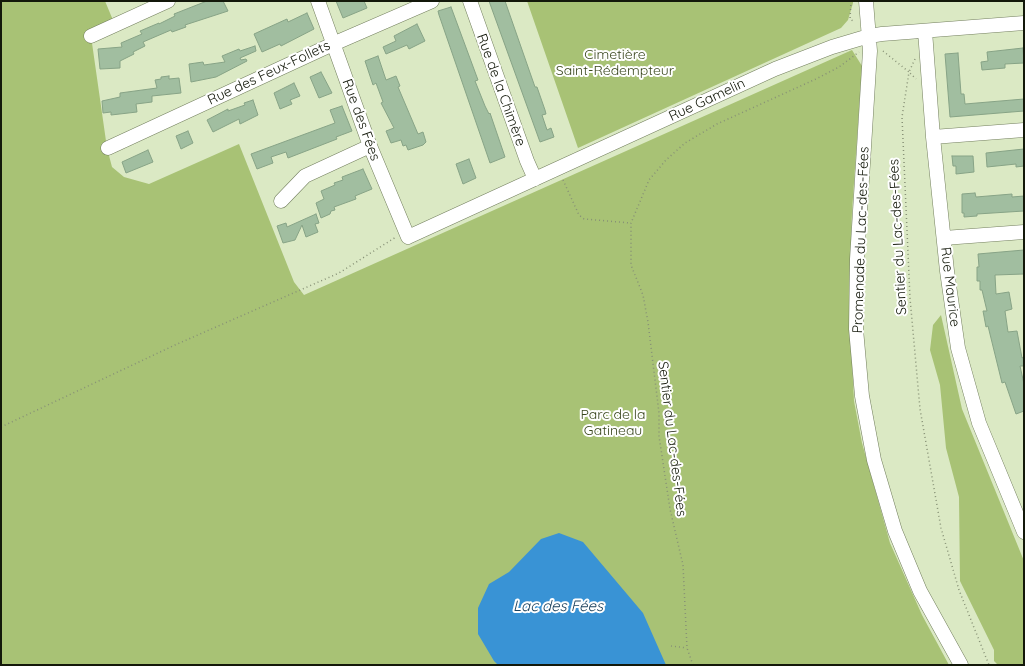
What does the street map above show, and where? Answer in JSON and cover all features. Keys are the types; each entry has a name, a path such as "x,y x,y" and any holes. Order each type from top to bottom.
{"street":[{"path":"91,36 168,1"},
{"name":"Rue des Fées","path":"318,1 370,146 408,237"},
{"name":"Rue des Feux-Follets","path":"108,148 333,44 432,1"},
{"name":"Rue de la Chimère","path":"470,1 526,161 535,179"},
{"name":"Promenade du Lac-des-Fées","path":"866,1 870,51 857,259 856,329 862,396 874,460 895,531 920,591 961,665"},
{"name":"Rue Gamelin","path":"408,237 775,69 832,46 869,36 1024,23"},
{"name":"Rue Maurice","path":"925,31 933,137 954,324 964,370 982,429 1024,532"},
{"path":"933,137 1024,130"},
{"path":"281,201 305,176 370,146"},
{"path":"944,238 1024,232"}],"path":[{"path":"851,1 850,19 853,21"},
{"name":"Sentier du Lac-des-Fées","path":"883,51 909,72 902,117 910,298 920,409 941,528 959,590 989,665"},
{"name":"Sentier du Lac-des-Fées","path":"693,665 687,648 683,565 670,509 659,436 659,413 646,308 643,295 631,265 630,224 649,180 666,160 685,143 717,124 839,67 859,52"},
{"path":"558,168 579,215 584,219 591,221 630,224"},
{"path":"1,427 175,346 339,273 395,237 408,237"},
{"path":"671,646 687,648"}],"green space":[{"name":"Parc de la Gatineau","path":"1,1 105,1 115,25 91,36 107,148 112,167 124,177 149,184 239,144 294,282 304,295 852,50 862,66 852,212 849,301 854,401 862,443 890,543 922,615 949,665 1,665"},
{"name":"Cimetière Saint-Rédempteur","path":"527,1 853,1 853,3 848,20 841,28 578,148"},
{"path":"941,315 962,409 1024,561 1024,665 998,665 994,661 994,650 960,581 959,497 946,448 940,385 930,350 933,325"}],"water":[{"name":"Lac des Fées","path":"559,533 583,542 643,613 666,665 498,665 494,661 478,634 478,608 489,584 509,572 541,539"}],"building":[{"path":"207,1 223,1 228,11 185,25 186,27 172,32 171,30 143,42 145,46 133,52 134,54 120,61 120,68 100,69 98,49 122,47 121,43 142,34 140,31 175,16 174,14"},
{"path":"336,1 364,1 367,8 343,18"},
{"path":"489,1 505,1 535,87 537,87 545,110 546,114 542,115 547,130 551,128 554,137 540,142"},
{"path":"451,7 478,80 475,81 485,106 489,114 490,113 505,157 490,163 438,11"},
{"path":"307,13 314,29 281,46 280,44 262,52 254,34 287,19 288,22"},
{"path":"417,24 425,41 409,49 407,45 386,54 383,47 396,41 394,36"},
{"path":"255,46 256,51 240,58 241,60 246,59 247,61 216,77 191,82 189,64 203,62 204,65 225,62 222,56 239,49 240,51"},
{"path":"1023,48 1024,63 1005,64 1005,68 982,70 981,62 988,61 987,52"},
{"path":"958,53 961,94 964,94 965,104 1024,99 1024,111 950,117 945,54"},
{"path":"378,56 386,80 396,76 400,86 398,87 418,134 423,132 426,142 423,145 408,150 406,145 403,146 401,140 391,143 386,131 394,128 381,103 383,102 376,83 373,85 365,61"},
{"path":"321,72 332,93 319,98 310,77"},
{"path":"169,76 169,79 179,78 181,93 152,96 152,102 136,104 137,112 111,115 111,112 103,113 102,101 120,97 120,93 157,88 155,80 161,79 161,77"},
{"path":"294,83 300,96 290,100 292,104 280,109 274,93"},
{"path":"253,100 258,115 240,124 239,119 213,132 207,120 228,109 228,111 245,105 244,103"},
{"path":"342,106 352,131 336,137 337,139 288,158 286,152 271,157 273,163 257,169 251,154 335,123 330,110"},
{"path":"188,131 193,143 181,149 176,136"},
{"path":"1024,149 1024,166 1016,167 1016,164 987,167 986,153"},
{"path":"148,150 153,162 126,173 122,162"},
{"path":"952,156 973,156 974,172 956,174 956,166 953,166"},
{"path":"469,159 476,178 463,184 456,164"},
{"path":"363,169 372,189 355,196 356,199 334,207 335,210 321,218 316,203 324,199 321,191 335,185 334,183 343,180 342,177"},
{"path":"975,193 976,197 1012,194 1012,197 1024,196 1024,211 977,214 977,216 964,217 964,213 962,213 962,194"},
{"path":"316,214 319,223 315,224 318,232 306,237 302,225 295,240 283,243 277,226 286,223 287,227"},
{"path":"1024,250 1024,274 995,275 996,294 1009,292 1012,309 1005,311 1008,332 1017,331 1022,358 1024,357 1024,366 1020,366 1024,384 1024,411 1016,414 1005,382 1002,383 988,326 986,327 983,311 987,311 982,290 980,290 980,281 977,281 977,267 979,267 978,254"}]}
